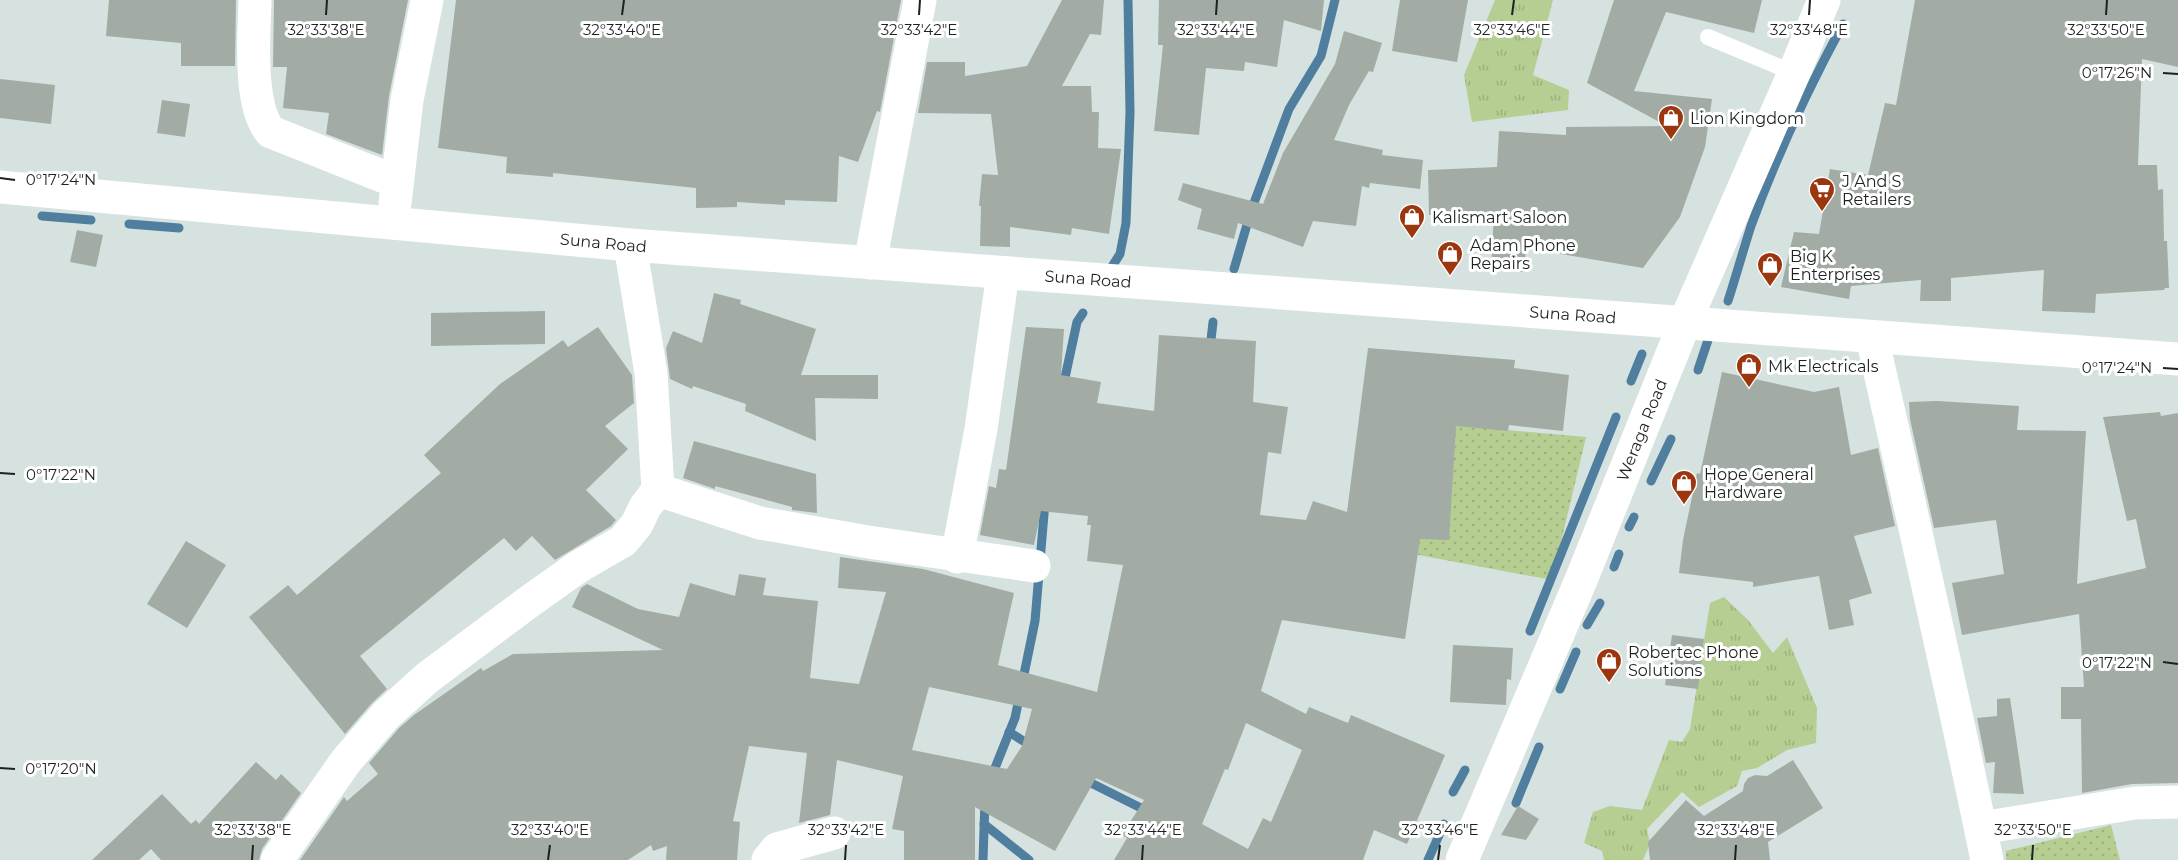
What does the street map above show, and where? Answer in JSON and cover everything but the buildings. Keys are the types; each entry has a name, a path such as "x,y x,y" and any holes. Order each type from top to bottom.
{"street":[{"path":"255,0 253,54 259,112 264,125 271,132 397,182"},
{"path":"393,222 406,100 428,0"},
{"path":"870,262 920,0"},
{"name":"Weraga Road","path":"1462,860 1581,580 1685,322 1824,0"},
{"name":"Suna Road","path":"0,187 630,245 2178,359"},
{"path":"277,860 345,761 386,715 427,678 521,608 578,567 623,541 637,524 645,507 658,490 651,373 630,245"},
{"path":"957,556 981,429 1003,273"},
{"path":"1872,337 1925,578 1944,653 1987,860"},
{"path":"658,490 760,523 957,556 1034,566"},
{"path":"1981,828 2135,803 2178,802"},
{"path":"768,860 777,849 834,833"}],"lane":[{"path":"1708,37 1794,73"}],"green space":[{"path":"1495,0 1553,0 1533,75 1569,90 1568,110 1472,122 1464,75"},
{"path":"1429,423 1586,437 1552,580 1408,553"},
{"path":"1724,597 1748,620 1773,653 1787,637 1817,708 1816,743 1787,750 1757,768 1742,771 1737,786 1699,807 1682,792 1647,829 1650,844 1643,860 1604,860 1602,851 1584,843 1593,812 1610,806 1642,810 1669,740 1682,742 1690,729 1710,603"},
{"path":"2111,825 2120,860 2006,860 2006,851"}],"waterway":[{"path":"1111,268 1120,254 1126,223 1130,112 1128,0"},
{"path":"1234,269 1251,211 1289,109 1321,56 1335,0"},
{"path":"1728,301 1751,226 1771,174 1805,98 1843,24"},
{"path":"42,216 91,220"},
{"path":"129,224 179,228"},
{"path":"1063,387 1077,322 1083,313"},
{"path":"1210,349 1213,322"},
{"path":"1698,370 1708,340"},
{"path":"1631,381 1642,354"},
{"path":"1530,631 1616,417"},
{"path":"1651,481 1671,439"},
{"path":"991,778 1015,718 1035,621 1045,502"},
{"path":"1629,527 1634,517"},
{"path":"1614,567 1619,554"},
{"path":"1587,625 1600,603"},
{"path":"1560,689 1576,652"},
{"path":"1009,732 1033,747"},
{"path":"1516,803 1539,747"},
{"path":"1453,792 1465,770"},
{"path":"1083,779 1145,810"},
{"path":"983,860 985,800"},
{"path":"984,824 1029,860"},
{"path":"1428,860 1444,824"}],"place":[{"name":"Lion Kingdom","path":"1671,141"},
{"name":"J And S Retailers","path":"1822,213"},
{"name":"Kalismart Saloon","path":"1412,240"},
{"name":"Adam Phone Repairs","path":"1450,277"},
{"name":"Big K Enterprises","path":"1770,288"},
{"name":"Mk Electricals","path":"1749,389"},
{"name":"Hope General Hardware","path":"1684,506"},
{"name":"Robertec Phone Solutions","path":"1609,684"}]}
